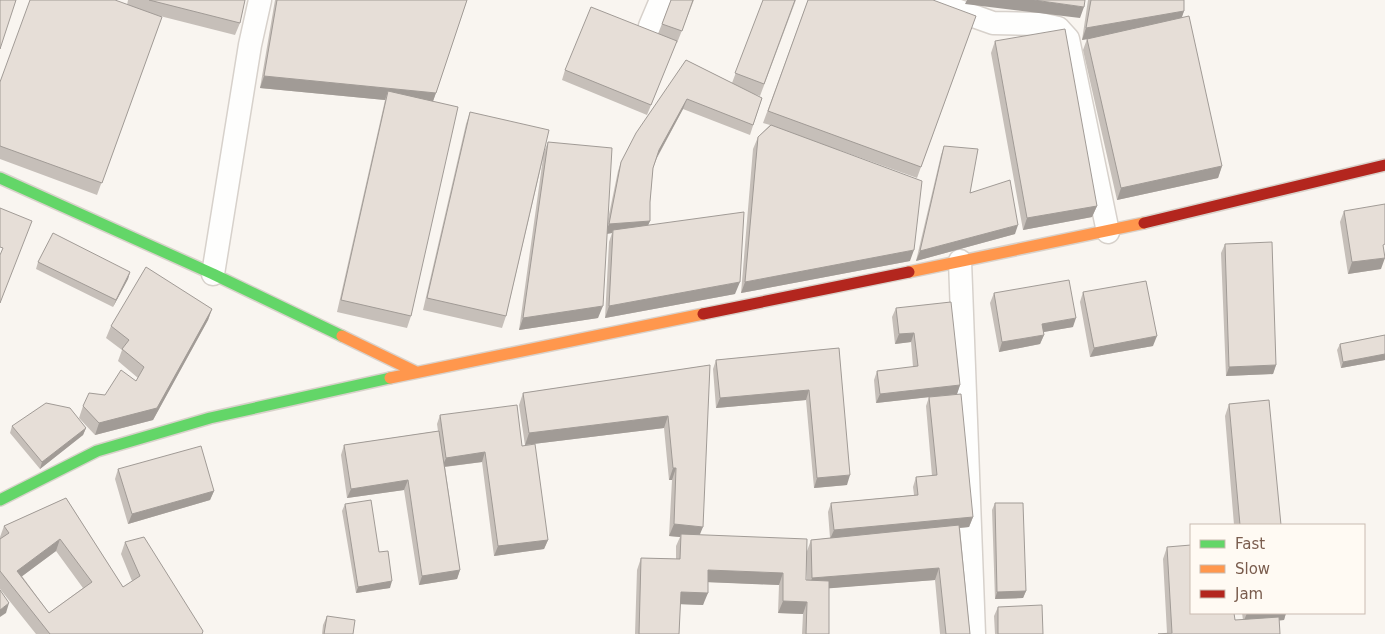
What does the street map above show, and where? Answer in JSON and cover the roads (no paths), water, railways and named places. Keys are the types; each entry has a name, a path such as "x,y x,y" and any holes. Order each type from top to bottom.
{"street":[{"path":"213,274 250,46 260,0"},
{"path":"650,26 660,0"},
{"path":"940,2 993,23 1040,24 1058,28 1068,39 1108,232"},
{"path":"0,500 97,451 210,418 416,372 1108,232 1385,165"},
{"path":"0,178 213,274 416,372"},
{"path":"960,262 974,634"}]}
